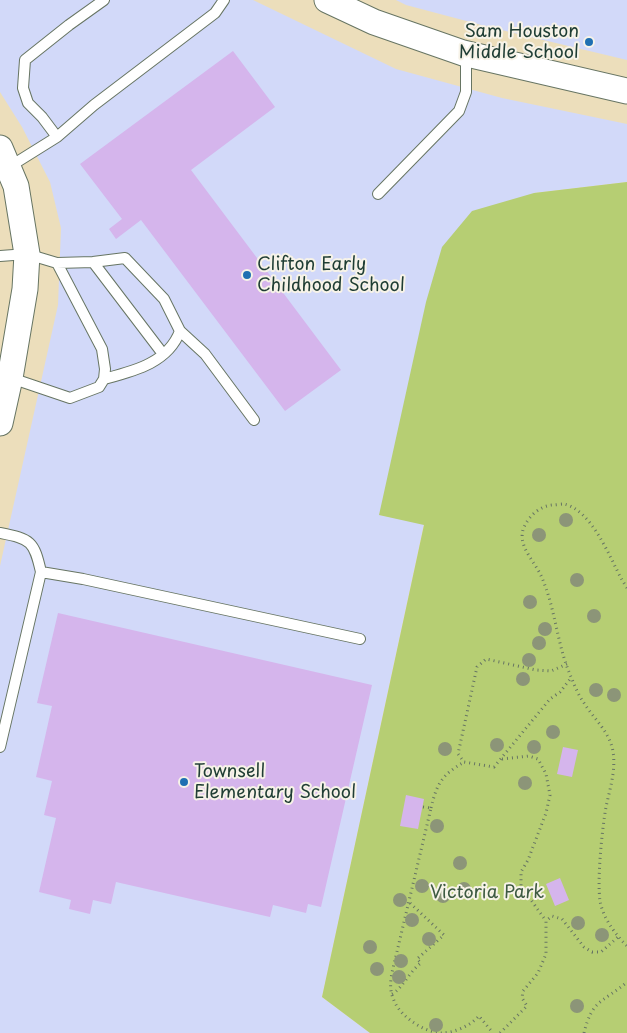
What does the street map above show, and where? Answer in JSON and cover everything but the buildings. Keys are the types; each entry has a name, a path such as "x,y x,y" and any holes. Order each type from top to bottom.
{"street":[{"path":"327,0 374,22 466,54 627,91"},
{"path":"0,423 26,289 27,254 16,186 4,158"}],"lane":[{"path":"57,137 42,117 28,103 23,88 25,60 104,0"},
{"path":"4,158 57,137 94,105 215,13 224,0"},
{"path":"378,194 459,111 466,92 466,54"},
{"path":"0,256 27,254 57,264 125,258 164,299 180,331 204,354 254,420"},
{"path":"93,262 163,354"},
{"path":"10,378 70,398 99,387 104,379 105,369 102,349 57,264"},
{"path":"104,379 142,368 169,351 180,331"},
{"path":"0,533 21,537 32,543 38,557 41,572 0,746"},
{"path":"41,572 83,579 360,638"}],"path":[{"path":"627,588 593,526 578,512 564,504 545,506 528,519 522,530 522,542 544,583 552,604 571,678 584,704 603,728 612,750 614,773 605,818 600,871 600,902 607,920 618,937 627,946"},
{"path":"464,762 458,754 477,668 481,663 486,659 536,670 551,671 567,664"},
{"path":"493,1033 479,1016 465,1027 441,1033 413,1022 399,1010 392,994 391,980 435,790 448,772 464,762 494,767 550,699 560,692 571,678"},
{"path":"500,1033 527,1006 522,998 523,991 538,973 546,954 546,921 521,886 521,872 528,860 546,813 550,795 546,774 538,759 529,756 502,759"},
{"path":"423,807 431,808"},
{"path":"392,994 396,992 413,969 421,963 417,959 444,935 409,901"},
{"path":"546,921 552,916 562,919 584,947 592,952 601,952 618,937"},
{"path":"584,1033 587,1021 598,1002 627,982"}],"shaded area":[{"path":"0,0 253,0 396,69 502,98 627,124 627,182 534,193 380,515 424,524 322,997 370,1033 0,1033 0,566 58,305 61,228 50,182 22,127 0,92"},
{"name":"Sam Houston Middle School","path":"396,0 627,0 627,60 489,27 406,5"}],"green space":[{"name":"Victoria Park","path":"627,182 627,1033 370,1033 322,997 424,525 379,515 426,302 442,247 472,211 534,193"}],"place":[{"name":"Sam Houston Middle School","path":"589,42"},
{"name":"Clifton Early Childhood School","path":"247,275"},
{"name":"Townsell Elementary School","path":"184,782"}]}
